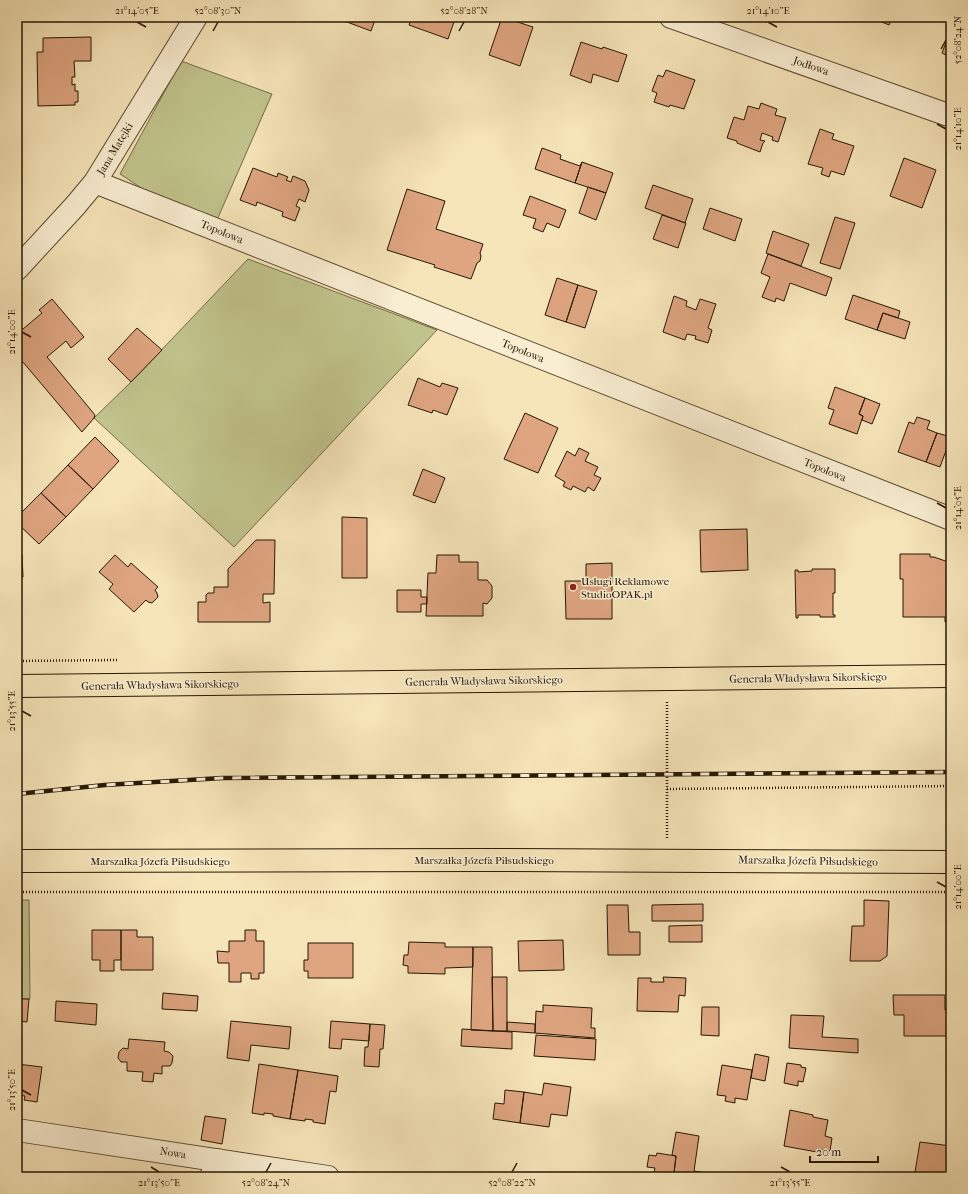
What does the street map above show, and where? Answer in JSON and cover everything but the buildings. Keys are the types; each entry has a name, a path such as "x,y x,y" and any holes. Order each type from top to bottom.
{"main road":[{"name":"Generała Władysława Sikorskiego","path":"17,686 951,676"},
{"name":"Marszałka Józefa Piłsudskiego","path":"17,861 376,859 951,862"}],"street":[{"name":"Jana Matejki","path":"17,269 95,182 196,17"},
{"name":"Jodłowa","path":"671,17 951,116"},
{"name":"Topolowa","path":"95,182 951,519"},
{"name":"Nowa","path":"17,1130 215,1169 328,1177"}],"path":[{"path":"667,679 667,860"},
{"path":"667,789 951,786"},
{"path":"17,892 951,892"}],"green space":[{"path":"181,61 272,94 217,220 149,193 120,174"},
{"path":"248,259 437,330 234,547 94,418 131,382"},
{"path":"17,900 29,900 30,999 17,999"}],"railway":[{"path":"17,794 105,785 222,778 951,772"}],"place":[{"name":"Usługi Reklamowe StudioOPAK.pl","path":"573,587"}]}
